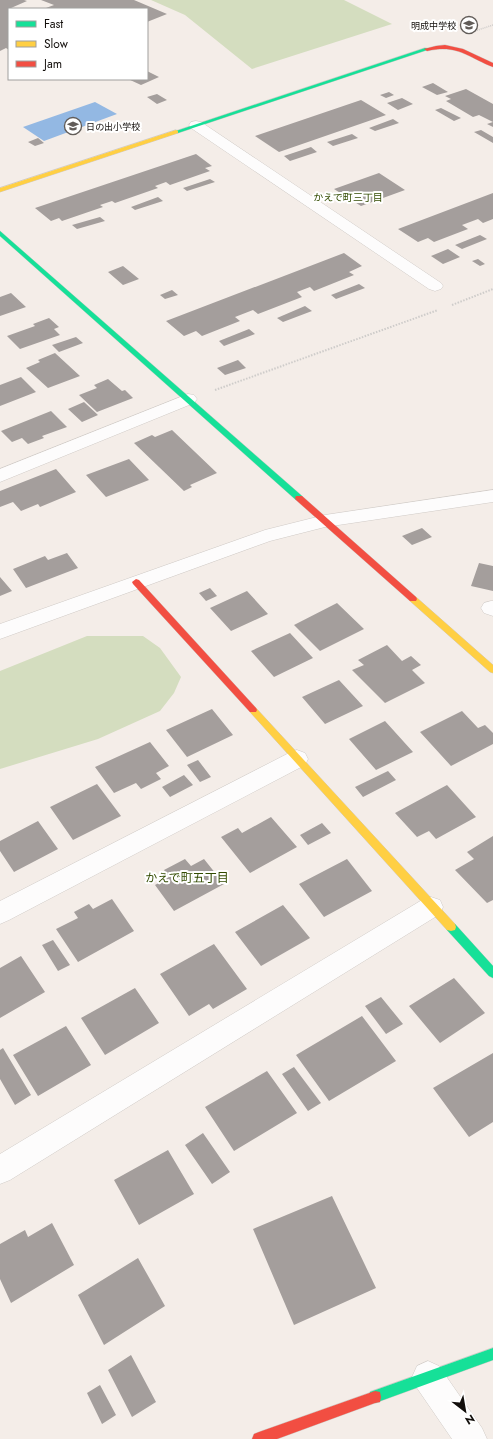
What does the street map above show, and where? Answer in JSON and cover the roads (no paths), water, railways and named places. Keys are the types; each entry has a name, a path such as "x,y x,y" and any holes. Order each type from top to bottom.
{"street":[{"path":"0,190 435,47 458,48 470,52 493,65"},
{"path":"196,125 435,286"},
{"path":"0,233 46,276 493,670"},
{"path":"3,470 188,400"},
{"path":"0,632 265,536 325,521 493,496"},
{"path":"136,582 431,907 493,973"},
{"path":"0,913 297,759"},
{"path":"0,1170 431,907"},
{"path":"259,1439 493,1354"},
{"path":"428,1377 471,1439"}],"water":[{"path":"95,102 117,114 44,141 23,127"}],"place":[{"name":"明成中学校","path":"469,25"},
{"name":"日の出小学校","path":"73,126"}],"district":[{"name":"かえで町三丁目","path":"348,197"},
{"name":"かえで町五丁目","path":"187,878"}]}
